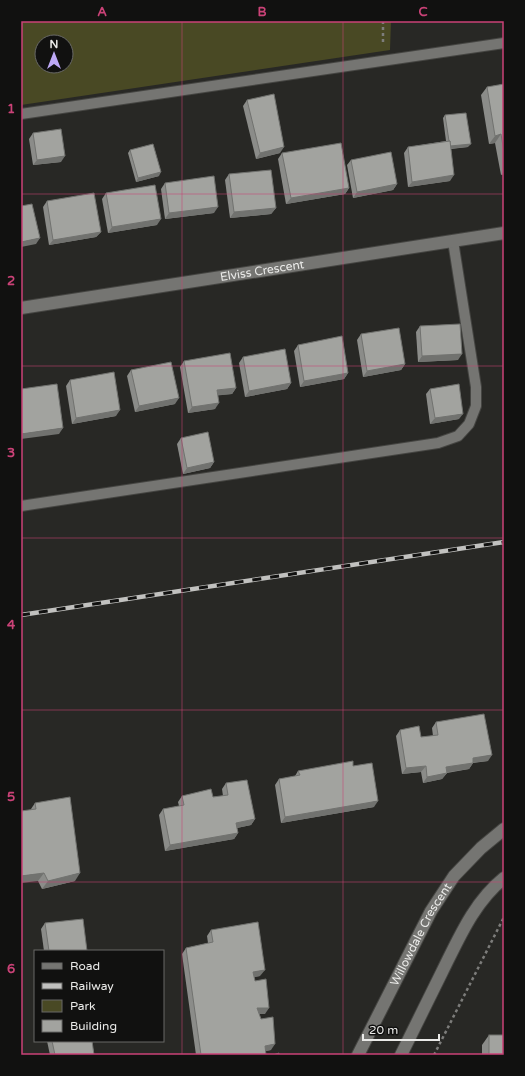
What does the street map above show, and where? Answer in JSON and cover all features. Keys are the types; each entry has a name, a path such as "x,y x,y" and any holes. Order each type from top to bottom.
{"street":[{"name":"Elviss Crescent","path":"21,308 504,233"},
{"name":"Willowdale Crescent","path":"358,1055 431,911 454,876 481,848 504,829"},
{"path":"401,1055 463,928 493,887 504,878"}],"lane":[{"path":"21,114 504,43"},
{"path":"21,506 438,443 458,436 469,424 476,406 476,387 453,241"}],"path":[{"path":"434,1055 504,917"}],"green space":[{"path":"21,21 391,21 390,50 21,105"}],"building":[{"path":"504,84 504,152 501,134 495,136 487,87"},
{"path":"274,94 284,147 260,153 247,100"},
{"path":"466,113 471,144 450,146 445,115"},
{"path":"61,129 65,156 37,160 33,133"},
{"path":"450,141 454,175 412,182 408,147"},
{"path":"341,143 349,188 291,198 282,153"},
{"path":"153,144 161,172 138,178 130,150"},
{"path":"391,152 397,184 357,192 351,160"},
{"path":"271,170 276,208 234,212 229,174"},
{"path":"214,176 218,207 169,213 165,183"},
{"path":"155,185 161,219 112,227 106,193"},
{"path":"94,193 101,232 53,240 47,201"},
{"path":"32,204 40,238 21,242 21,206"},
{"path":"460,324 462,354 422,356 420,326"},
{"path":"399,328 405,364 367,371 361,334"},
{"path":"342,336 348,373 304,381 298,345"},
{"path":"285,349 291,383 249,391 243,357"},
{"path":"230,353 236,388 217,390 219,403 192,407 184,361"},
{"path":"171,362 179,398 139,406 131,370"},
{"path":"114,372 120,410 76,418 70,380"},
{"path":"57,384 63,428 21,434 21,389"},
{"path":"459,384 463,414 435,418 430,389"},
{"path":"208,432 214,462 187,468 181,438"},
{"path":"484,714 492,755 473,758 473,763 446,767 447,773 427,777 426,766 406,768 400,730 419,726 421,737 438,735 436,722"},
{"path":"353,761 353,766 372,763 378,801 285,817 279,779 300,775 298,771"},
{"path":"247,780 255,819 236,823 238,833 170,845 163,809 184,805 182,796 211,789 213,797 228,795 226,783"},
{"path":"70,797 80,873 48,881 44,873 21,876 21,811 36,809 35,803"},
{"path":"83,919 87,950 49,950 45,923"},
{"path":"258,922 265,970 253,972 255,981 266,979 269,1008 257,1008 261,1019 273,1017 275,1044 265,1046 266,1055 201,1055 186,948 213,942 211,930"},
{"path":"489,1035 504,1035 504,1055 489,1055"},
{"path":"52,1042 92,1042 94,1055 55,1055"}],"railway":[{"path":"21,615 504,542"}]}
